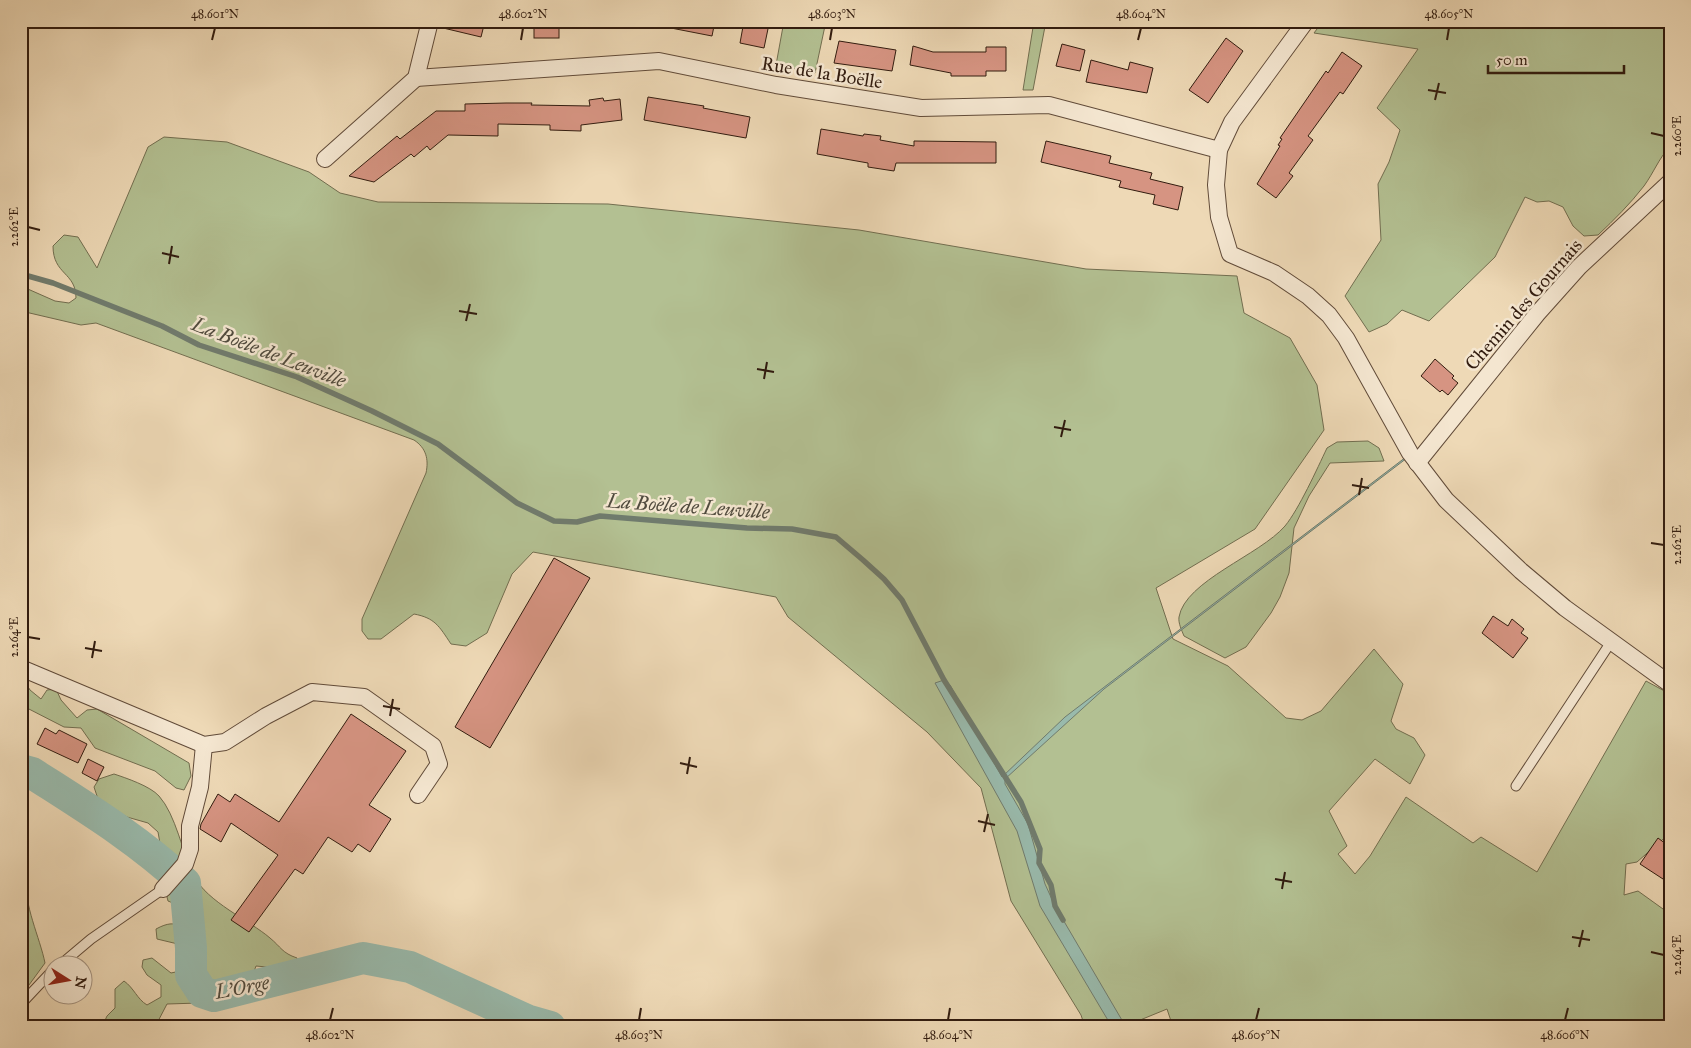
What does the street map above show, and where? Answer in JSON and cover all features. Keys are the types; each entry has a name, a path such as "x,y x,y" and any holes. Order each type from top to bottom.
{"street":[{"path":"325,159 416,78 430,21"},
{"path":"1306,21 1232,122 1219,150 1216,185 1218,217 1230,254 1274,273 1308,296 1329,316 1346,338 1417,463 1446,500 1521,571 1611,642 1670,684"},
{"name":"Rue de la Boëlle","path":"416,78 659,61 776,85 921,108 1049,105 1219,150"},
{"name":"Chemin des Gournais","path":"1417,463 1450,419 1573,274 1670,182"},
{"path":"21,668 204,745 225,742 266,716 312,692 364,697 433,746 439,764 418,795"},
{"path":"163,889 185,864 190,849 190,826 200,788 204,745"}],"lane":[{"path":"1516,786 1611,642"},
{"path":"70,956 91,939 163,889"},
{"path":"21,1004 42,982"}],"green space":[{"path":"784,21 826,21 815,73 776,65"},
{"path":"1034,21 1046,21 1033,90 1023,90"},
{"path":"1323,21 1670,21 1670,146 1639,193 1598,235 1584,236 1573,226 1563,207 1549,201 1537,202 1525,197 1495,257 1429,321 1402,310 1387,324 1369,332 1345,296 1381,240 1378,184 1389,162 1400,130 1377,108 1418,49 1314,33"},
{"path":"164,137 227,142 309,172 340,193 378,202 608,204 859,230 1086,269 1237,276 1244,313 1290,338 1317,385 1324,430 1255,529 1156,588 1173,639 1228,666 1286,718 1302,720 1321,711 1374,649 1403,684 1391,721 1396,729 1414,738 1425,755 1410,784 1375,759 1329,811 1347,846 1338,854 1355,874 1370,856 1406,797 1473,843 1481,837 1537,872 1646,681 1670,694 1670,833 1637,862 1626,864 1624,895 1638,891 1670,914 1670,1027 1173,1027 1167,1009 1128,1025 1130,1027 1085,1027 1081,1015 1011,901 981,788 927,732 788,617 776,597 533,552 512,574 487,633 466,646 451,644 436,624 427,618 414,614 381,639 368,639 362,631 362,619 426,473 426,454 418,443 96,323 81,325 21,311 21,286 55,301 69,303 76,298 72,283 57,263 53,246 64,235 78,237 97,268 148,147"},
{"path":"1368,441 1379,448 1384,461 1330,463 1309,496 1294,528 1289,573 1280,597 1271,613 1246,647 1225,658 1184,636 1180,627 1179,617 1184,604 1209,580 1274,537 1285,526 1302,499 1327,448 1337,442"},
{"path":"21,675 30,690 41,699 47,690 56,689 61,700 77,718 87,710 97,709 189,763 191,776 184,790 176,788 155,771 95,748 81,728 64,727 25,707 21,702"},
{"path":"114,774 144,786 159,796 170,813 194,876 200,885 218,902 261,931 285,952 297,958 298,969 292,974 277,968 256,966 252,977 219,985 199,1003 167,1004 155,1027 102,1027 107,1016 115,1008 115,989 124,981 147,1005 161,997 161,985 147,975 142,967 143,960 152,958 171,973 180,971 183,961 182,945 157,939 156,929 164,925 175,924 187,929 199,930 202,922 195,912 168,901 166,893 170,880 164,866 158,832 148,823 127,817 99,802 94,787 99,779"},
{"path":"21,873 27,880 27,899 44,956 42,956 42,967 21,996"}],"shaded area":[{"path":"1406,457 1104,689 1005,779 1005,784 1028,824 1045,884 1055,906 1126,1027 1112,1027 1040,906 1017,831 935,683 944,680 950,685 1002,777 1065,717"}],"building":[{"path":"440,21 485,21 481,37 439,27"},
{"path":"534,21 559,21 559,38 534,38"},
{"path":"672,21 715,21 712,36 671,28"},
{"path":"744,21 769,24 764,48 740,43"},
{"path":"1226,38 1243,51 1208,103 1189,90"},
{"path":"839,41 896,50 892,71 834,63"},
{"path":"1062,44 1085,50 1080,71 1056,66"},
{"path":"913,46 933,52 986,52 986,47 1006,47 1006,71 986,71 986,76 951,76 951,73 910,65"},
{"path":"1342,52 1362,66 1343,94 1340,92 1308,136 1313,140 1289,173 1293,176 1276,198 1257,184 1280,146 1278,145 1282,139 1280,138 1326,71 1328,73"},
{"path":"1091,60 1128,70 1130,62 1153,68 1147,93 1086,82"},
{"path":"648,97 704,106 703,108 750,117 746,138 644,120"},
{"path":"603,98 604,101 620,99 622,120 581,125 581,131 550,130 550,125 498,124 498,136 448,135 430,150 427,146 414,157 411,154 374,182 349,176 397,136 400,139 436,111 465,111 465,104 532,103 531,105 590,106 589,100"},
{"path":"821,129 863,136 864,134 881,136 880,140 914,146 914,141 996,142 996,163 896,163 894,171 868,167 868,163 817,154"},
{"path":"1046,141 1111,156 1109,163 1152,173 1150,179 1183,187 1178,210 1153,204 1155,195 1119,187 1121,181 1041,162"},
{"path":"1435,359 1454,376 1452,378 1458,383 1448,395 1442,390 1440,392 1421,376"},
{"path":"554,558 590,578 490,748 455,727"},
{"path":"1493,616 1508,626 1512,619 1524,629 1521,633 1528,638 1513,658 1482,633"},
{"path":"351,714 406,751 369,805 391,819 370,852 358,844 352,852 328,837 303,874 295,869 249,932 231,920 278,855 231,823 221,842 200,829 201,824 218,794 230,802 235,794 279,822"},
{"path":"45,728 56,734 59,730 87,744 78,763 37,744"},
{"path":"88,759 104,767 97,781 82,773"},
{"path":"1658,838 1670,847 1670,869 1663,879 1640,864"}],"waterway":[{"name":"La Boële de Leuville","path":"21,274 53,283 162,326 199,345 297,377 372,411 438,444 517,503 554,521 577,522 600,516 747,528 792,529 836,537 884,579 902,600 944,680 1021,802 1040,849 1039,863 1051,885 1055,906 1063,920"},
{"name":"L'Orge","path":"21,770 32,773 111,825 148,852 185,883 191,948 191,975 202,992 214,996 363,958 410,967 529,1021 550,1027"}]}
